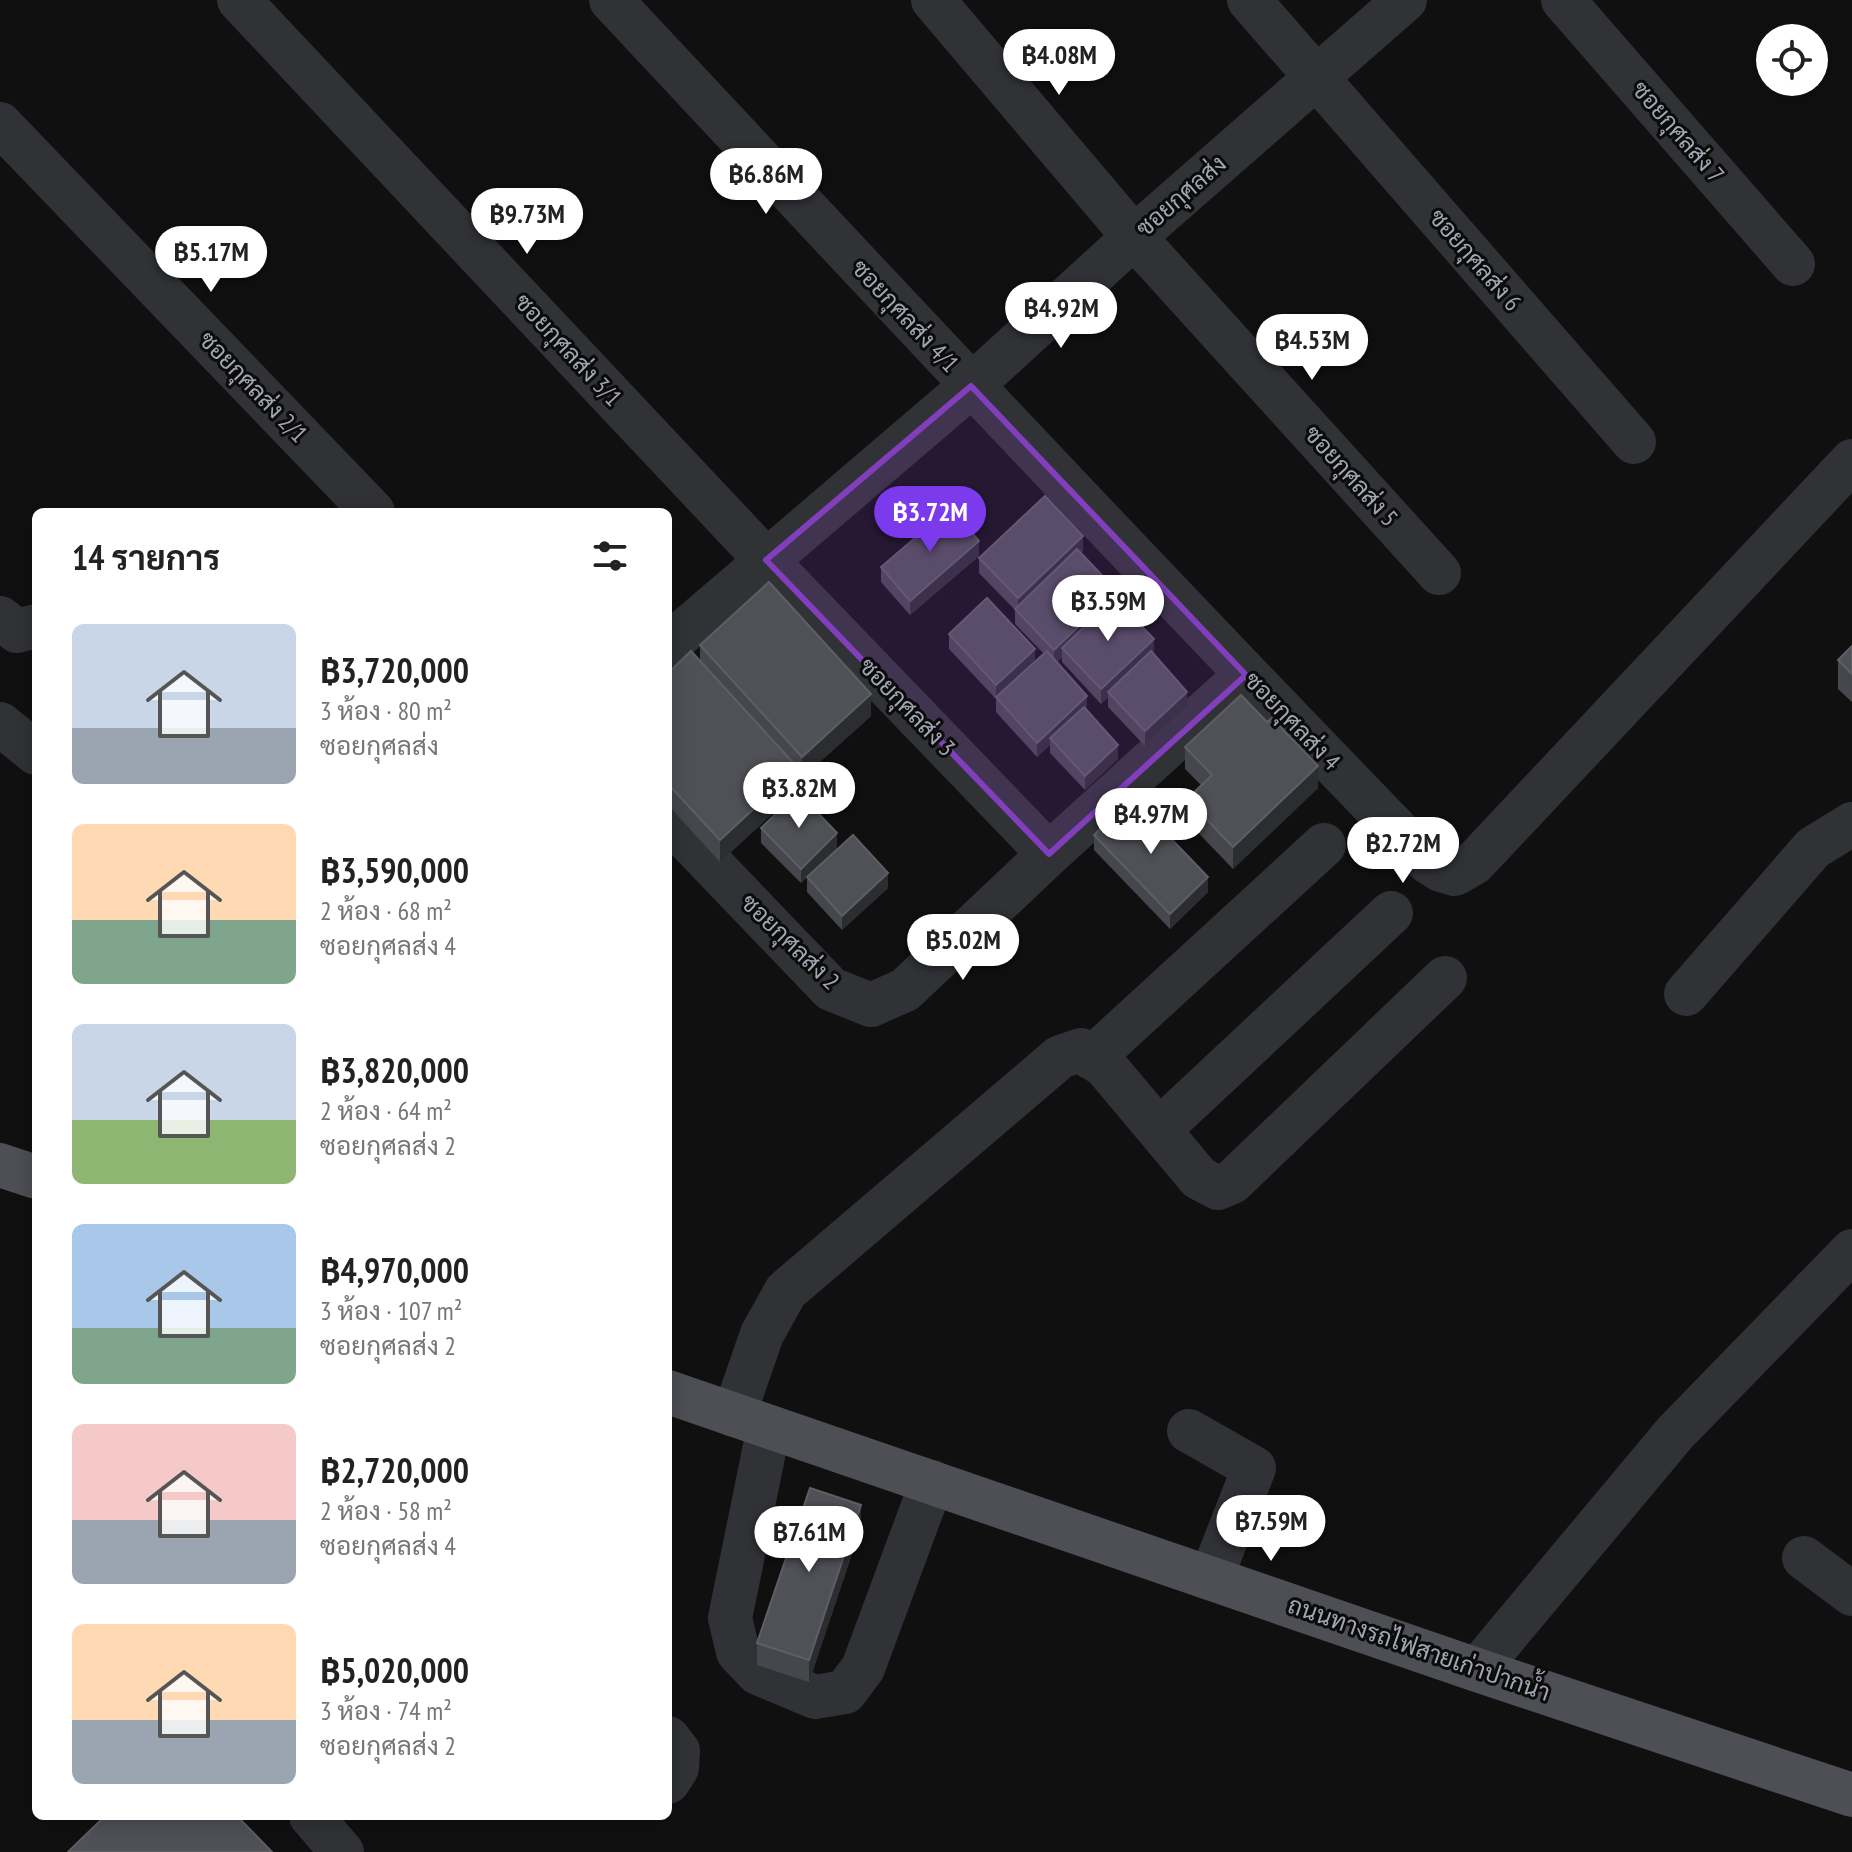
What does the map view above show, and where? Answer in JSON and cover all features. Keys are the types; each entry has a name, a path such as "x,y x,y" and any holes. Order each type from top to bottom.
{"main road":[{"path":"0,1165 32,1176"},
{"name":"ถนนทางรถไฟสายเก่าปากน้ำ","path":"672,1393 1477,1670 1852,1795"}],"street":[{"name":"ซอยกุศลส่ง 3/1","path":"239,0 766,560"},
{"name":"ซอยกุศลส่ง 4/1","path":"611,0 971,386"},
{"name":"ซอยกุศลส่ง 5","path":"933,0 1134,237 1439,573"},
{"name":"ซอยกุศลส่ง 6","path":"1249,0 1634,442"},
{"name":"ซอยกุศลส่ง","path":"672,642 971,386 1134,237 1405,0"},
{"name":"ซอยกุศลส่ง 7","path":"1563,0 1793,264"},
{"name":"ซอยกุศลส่ง 2/1","path":"0,124 369,508"},
{"name":"ซอยกุศลส่ง 4","path":"971,386 1428,862 1455,874 1474,863 1852,461"},
{"name":"ซอยกุศลส่ง 3","path":"766,560 1049,854"},
{"path":"0,618 17,631 32,627"},
{"name":"ซอยกุศลส่ง 2","path":"672,823 831,989 871,1005 905,990 1246,675"},
{"path":"0,724 32,750"},
{"path":"1686,994 1813,848 1852,824"},
{"path":"1092,1058 1324,845"},
{"path":"1159,1130 1391,913"},
{"path":"932,1482 863,1668 845,1692 815,1697 758,1673 738,1652 730,1618 762,1334 786,1291 1060,1057 1081,1050 1105,1066 1199,1178 1218,1188 1232,1182 1445,978"},
{"path":"1477,1670 1675,1433 1852,1251"},
{"path":"1189,1431 1254,1468 1211,1578"},
{"path":"1804,1558 1852,1594"},
{"path":"672,1743 678,1751 677,1768 672,1776"},
{"path":"314,1820 342,1852"}],"highlighted area":[{"path":"971,386 1246,675 1049,854 766,560"}],"building":[{"path":"1045,496 1083,536 1018,598 979,558"},
{"path":"950,508 979,541 910,601 881,567"},
{"path":"1077,549 1116,590 1054,650 1015,609"},
{"path":"769,582 871,694 802,757 700,645"},
{"path":"987,598 1035,649 996,685 949,634"},
{"path":"1114,598 1154,639 1101,689 1062,648"},
{"path":"1852,646 1852,674 1838,660"},
{"path":"691,651 798,768 720,840 672,788 672,669"},
{"path":"1047,651 1087,696 1037,743 996,697"},
{"path":"1151,651 1187,692 1145,731 1108,692"},
{"path":"1241,695 1267,722 1272,718 1318,766 1233,847 1187,799 1212,775 1185,747"},
{"path":"1084,707 1118,745 1085,776 1050,738"},
{"path":"798,792 837,833 801,869 761,828"},
{"path":"1132,798 1208,877 1170,914 1094,835"},
{"path":"853,835 888,873 842,916 807,877"},
{"path":"810,1488 861,1505 809,1660 757,1643"},
{"path":"101,1820 241,1820 272,1852 68,1852"}]}
